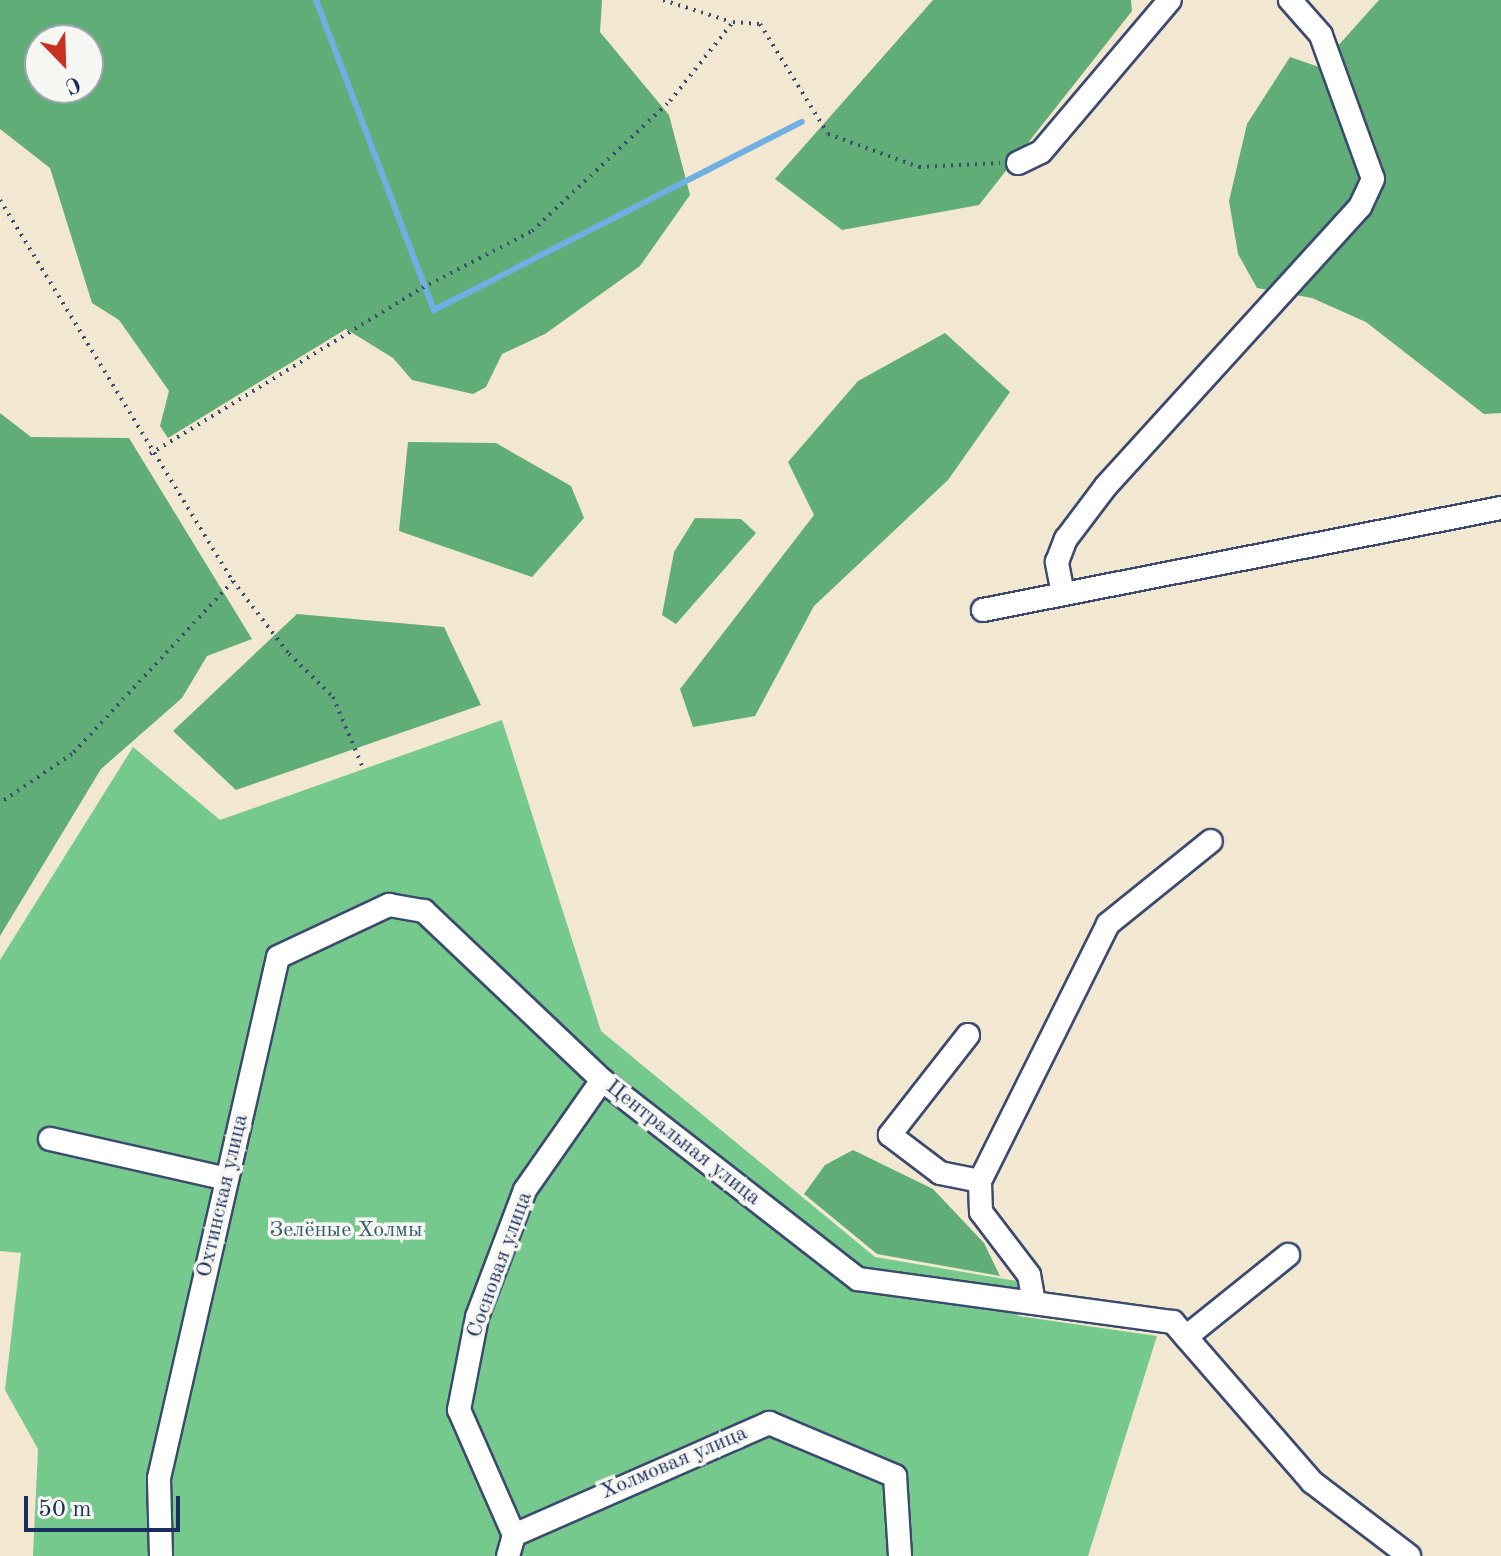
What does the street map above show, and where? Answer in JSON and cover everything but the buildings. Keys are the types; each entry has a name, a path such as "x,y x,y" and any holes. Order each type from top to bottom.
{"street":[{"path":"1018,163 1041,152 1170,0"},
{"path":"1063,594 1057,562 1066,539 1360,207 1373,179 1321,35 1290,0"},
{"path":"983,610 1501,508"},
{"path":"1026,1302 1029,1275 981,1212 980,1181 1108,924 1211,841"},
{"name":"Центральная улица","path":"389,905 424,911 602,1080 858,1279 1026,1302 1179,1330"},
{"name":"Охтинская улица","path":"161,1556 159,1478 278,957 389,905"},
{"path":"968,1035 890,1135 940,1173 980,1181"},
{"name":"Сосновая улица","path":"511,1546 459,1410 477,1317 525,1190 602,1080"},
{"path":"50,1139 227,1179"},
{"path":"1288,1255 1179,1330 1312,1482 1409,1556"},
{"name":"Холмовая улица","path":"511,1546 769,1423 895,1476 900,1556"}],"path":[{"path":"663,0 733,22 760,24 828,134 919,167 1018,163"},
{"path":"150,454 422,288 532,231 670,101 733,22"},
{"path":"0,200 150,454 233,581 289,654 333,697 363,768"},
{"path":"0,803 72,754 233,581"}],"green space":[{"path":"0,0 602,0 600,32 669,115 690,195 640,266 545,334 502,354 486,387 473,394 412,380 393,358 346,329 168,438 160,426 169,391 119,320 92,303 50,168 0,129"},
{"path":"933,0 1131,0 1132,11 979,205 842,230 775,179"},
{"path":"1379,0 1501,0 1501,413 1484,414 1366,322 1312,298 1257,288 1238,254 1229,201 1247,124 1290,57 1319,67"},
{"path":"945,333 1010,392 948,480 814,606 755,716 693,727 680,689 814,515 788,462 858,381"},
{"path":"0,413 31,437 129,438 252,639 207,656 182,698 101,769 0,936"},
{"path":"408,442 496,443 571,486 584,518 532,577 399,531"},
{"path":"695,518 741,519 756,533 676,624 662,615 674,552"},
{"path":"297,614 444,627 481,705 236,790 173,731"},
{"name":"Зелёные Холмы","path":"502,720 601,1031 875,1257 1022,1282 1018,1316 1157,1336 1088,1556 33,1556 38,1449 5,1390 21,1253 0,1251 0,960 133,747 220,820"},
{"path":"853,1150 933,1189 984,1243 1000,1276 877,1254 804,1194 825,1165"}],"waterway":[{"path":"316,0 434,310 802,122"}]}
